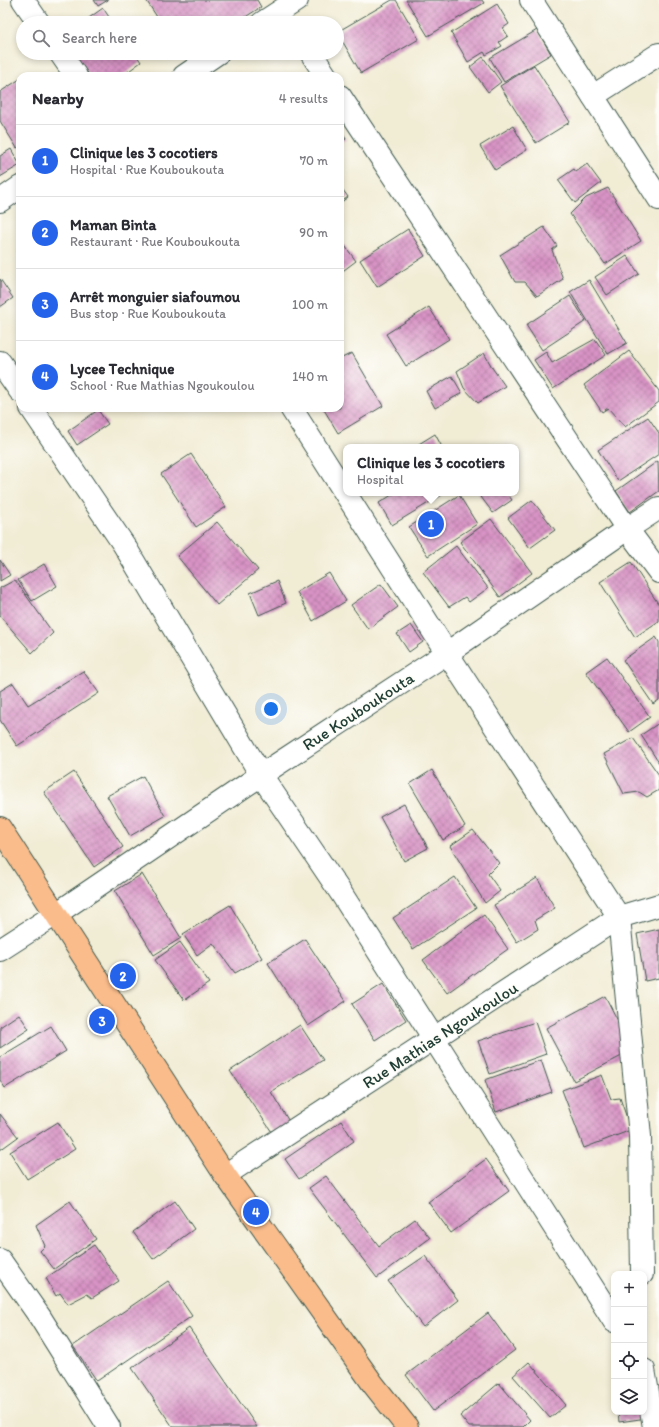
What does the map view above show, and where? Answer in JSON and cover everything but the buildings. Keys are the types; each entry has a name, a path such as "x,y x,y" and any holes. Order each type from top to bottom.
{"highway":[{"path":"0,828 225,1175 373,1384 407,1427"}],"street":[{"path":"23,0 34,16"},
{"path":"531,0 659,199"},
{"path":"273,16 286,8"},
{"path":"593,96 659,54"},
{"path":"65,60 73,72"},
{"path":"190,72 208,60"},
{"path":"316,60 323,72"},
{"path":"344,102 627,529 659,572"},
{"path":"0,201 16,190"},
{"path":"0,362 16,385"},
{"path":"34,412 124,545 261,775 341,893 611,1316"},
{"path":"294,412 343,490"},
{"path":"347,496 447,653 619,917 640,1136 642,1271"},
{"name":"Rue Kouboukouta","path":"0,950 56,914 261,775 447,653 659,508"},
{"name":"Rue Mathias Ngoukoulou","path":"225,1175 435,1039 619,917 659,905"},
{"path":"0,1260 40,1317 109,1427"},
{"path":"646,1379 654,1427"}],"place":[{"name":"Clinique les 3 cocotiers","path":"431,524"},
{"name":"Maman Binta","path":"123,976"},
{"name":"Arrêt monguier siafoumou","path":"102,1021"},
{"name":"Lycee Technique","path":"256,1212"}]}
